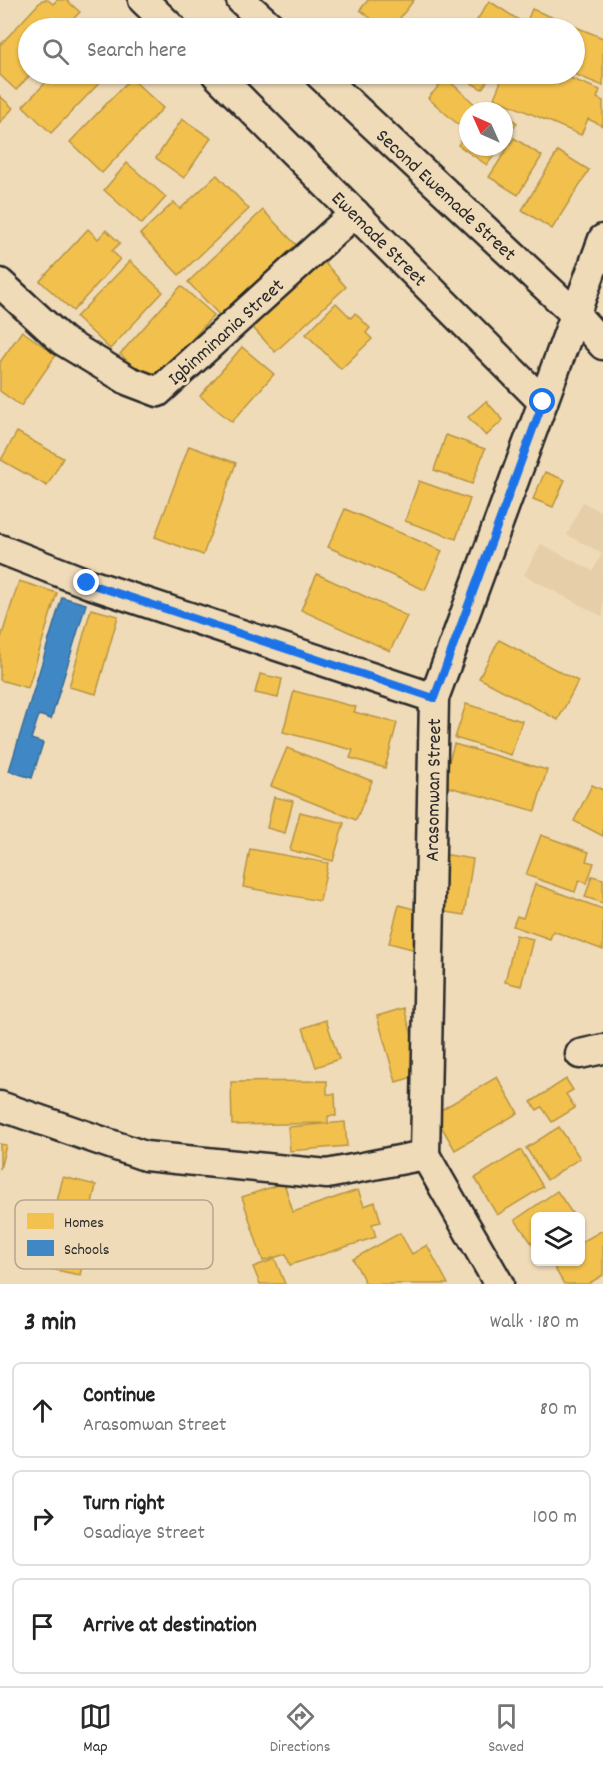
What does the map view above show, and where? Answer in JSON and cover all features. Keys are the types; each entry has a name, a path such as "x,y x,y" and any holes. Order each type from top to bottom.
{"street":[{"path":"143,0 162,18"},
{"path":"241,0 261,18"},
{"name":"Ewemade Street","path":"226,84 543,402"},
{"name":"Second Ewemade Street","path":"331,84 575,314 603,345"},
{"name":"Igbinminania Street","path":"0,283 63,341 129,381 158,392 356,213"},
{"name":"Arasomwan Street","path":"425,1155 434,698 603,239"},
{"path":"0,549 87,583 434,698"},
{"path":"0,1106 145,1156 327,1174 425,1155 499,1284"}],"shaded area":[{"path":"583,502 603,513 603,617 524,575 541,544 593,571 602,553 567,535"}],"building: Homes":[{"path":"42,0 48,0 53,4 57,0 66,0 80,12 74,18 25,18"},
{"path":"368,0 414,0 400,18 370,18 360,10"},
{"path":"489,1 516,18 478,18"},
{"path":"532,9 554,18 528,18"},
{"path":"18,26 18,84 22,84 16,90 0,75 0,45"},
{"path":"585,31 603,38 603,86 585,79"},
{"path":"44,84 98,84 51,133 23,106"},
{"path":"125,84 137,84 163,108 102,173 70,142"},
{"path":"441,84 453,84 472,102 459,102 459,125 428,98"},
{"path":"473,84 485,84 482,89"},
{"path":"500,84 585,84 600,90 597,98 603,101 603,126 588,119 581,135 513,106 513,102 503,102 494,98"},
{"path":"0,96 13,108 0,123"},
{"path":"182,119 211,138 184,178 156,158"},
{"path":"514,138 542,156 518,195 489,177 502,156 513,156"},
{"path":"558,151 589,170 552,229 522,210"},
{"path":"474,156 494,156 487,165"},
{"path":"127,163 166,197 142,224 104,190"},
{"path":"217,175 249,209 179,275 140,234 174,202 180,209"},
{"path":"263,210 300,249 225,321 188,282"},
{"path":"88,229 98,239 106,230 120,243 112,251 120,259 73,311 40,281"},
{"path":"318,255 346,287 275,352 246,320"},
{"path":"130,261 163,292 110,349 76,317"},
{"path":"181,286 214,315 152,383 120,354"},
{"path":"336,303 351,318 355,313 370,328 366,333 372,339 341,369 306,334"},
{"path":"22,331 56,355 21,406 0,391 0,362"},
{"path":"242,347 274,374 232,422 200,396"},
{"path":"486,401 503,420 486,436 468,417"},
{"path":"17,432 63,458 47,486 1,460"},
{"path":"446,435 485,449 472,484 434,470"},
{"path":"189,446 236,463 203,555 155,537"},
{"path":"545,472 565,480 553,507 533,499"},
{"path":"419,481 470,499 456,539 405,521"},
{"path":"345,509 442,551 425,590 328,547"},
{"path":"317,574 407,616 390,651 301,610"},
{"path":"19,581 57,593 28,688 0,680 0,641"},
{"path":"91,609 118,616 96,694 69,687"},
{"path":"499,640 578,681 558,720 479,678"},
{"path":"260,674 282,679 278,698 255,693"},
{"path":"294,691 356,707 354,712 397,723 385,768 350,758 353,750 283,732"},
{"path":"466,704 522,721 511,755 455,738"},
{"path":"454,744 547,770 535,811 442,785"},
{"path":"287,748 372,781 356,820 271,786"},
{"path":"592,785 603,790 603,836 574,821"},
{"path":"274,797 293,801 285,833 267,828"},
{"path":"300,812 344,823 333,861 290,850"},
{"path":"541,835 589,852 586,861 594,863 587,883 579,880 575,892 526,875"},
{"path":"250,849 328,863 320,901 243,887"},
{"path":"443,854 473,859 464,915 433,910"},
{"path":"592,876 603,879 603,903 585,897"},
{"path":"535,884 603,909 603,950 553,931 550,939 513,926 517,916 523,918"},
{"path":"399,905 425,912 416,950 389,943"},
{"path":"516,935 533,939 521,986 505,982"},
{"path":"404,1008 423,1074 396,1082 377,1016"},
{"path":"326,1020 339,1059 316,1067 303,1028"},
{"path":"497,1077 518,1113 455,1150 434,1114"},
{"path":"566,1079 573,1090 566,1094 575,1108 552,1122 542,1107 537,1110 531,1102"},
{"path":"327,1081 327,1094 335,1094 336,1116 328,1116 328,1123 232,1125 231,1082"},
{"path":"345,1122 347,1146 290,1151 288,1127"},
{"path":"559,1127 580,1158 547,1180 526,1148"},
{"path":"0,1144 6,1145 0,1169"},
{"path":"521,1150 543,1187 497,1215 475,1178"},
{"path":"63,1177 96,1185 93,1200 57,1200"},
{"path":"284,1183 293,1212 358,1190 364,1206 375,1202 381,1222 372,1224 376,1237 290,1265 286,1254 263,1261 242,1197"},
{"path":"557,1191 571,1212 531,1212 531,1242 515,1220"},
{"path":"603,1230 603,1275 588,1284 564,1284 553,1266 585,1266 585,1240"},
{"path":"400,1233 412,1254 427,1245 448,1284 366,1284 353,1259"},
{"path":"275,1259 285,1284 260,1284 253,1267"},
{"path":"51,1269 81,1269 80,1275"}],"building: Schools":[{"path":"62,597 86,604 51,719 39,715 31,739 43,743 32,778 9,771"}],"route":[{"path":"87,583 434,698 543,402"}]}
